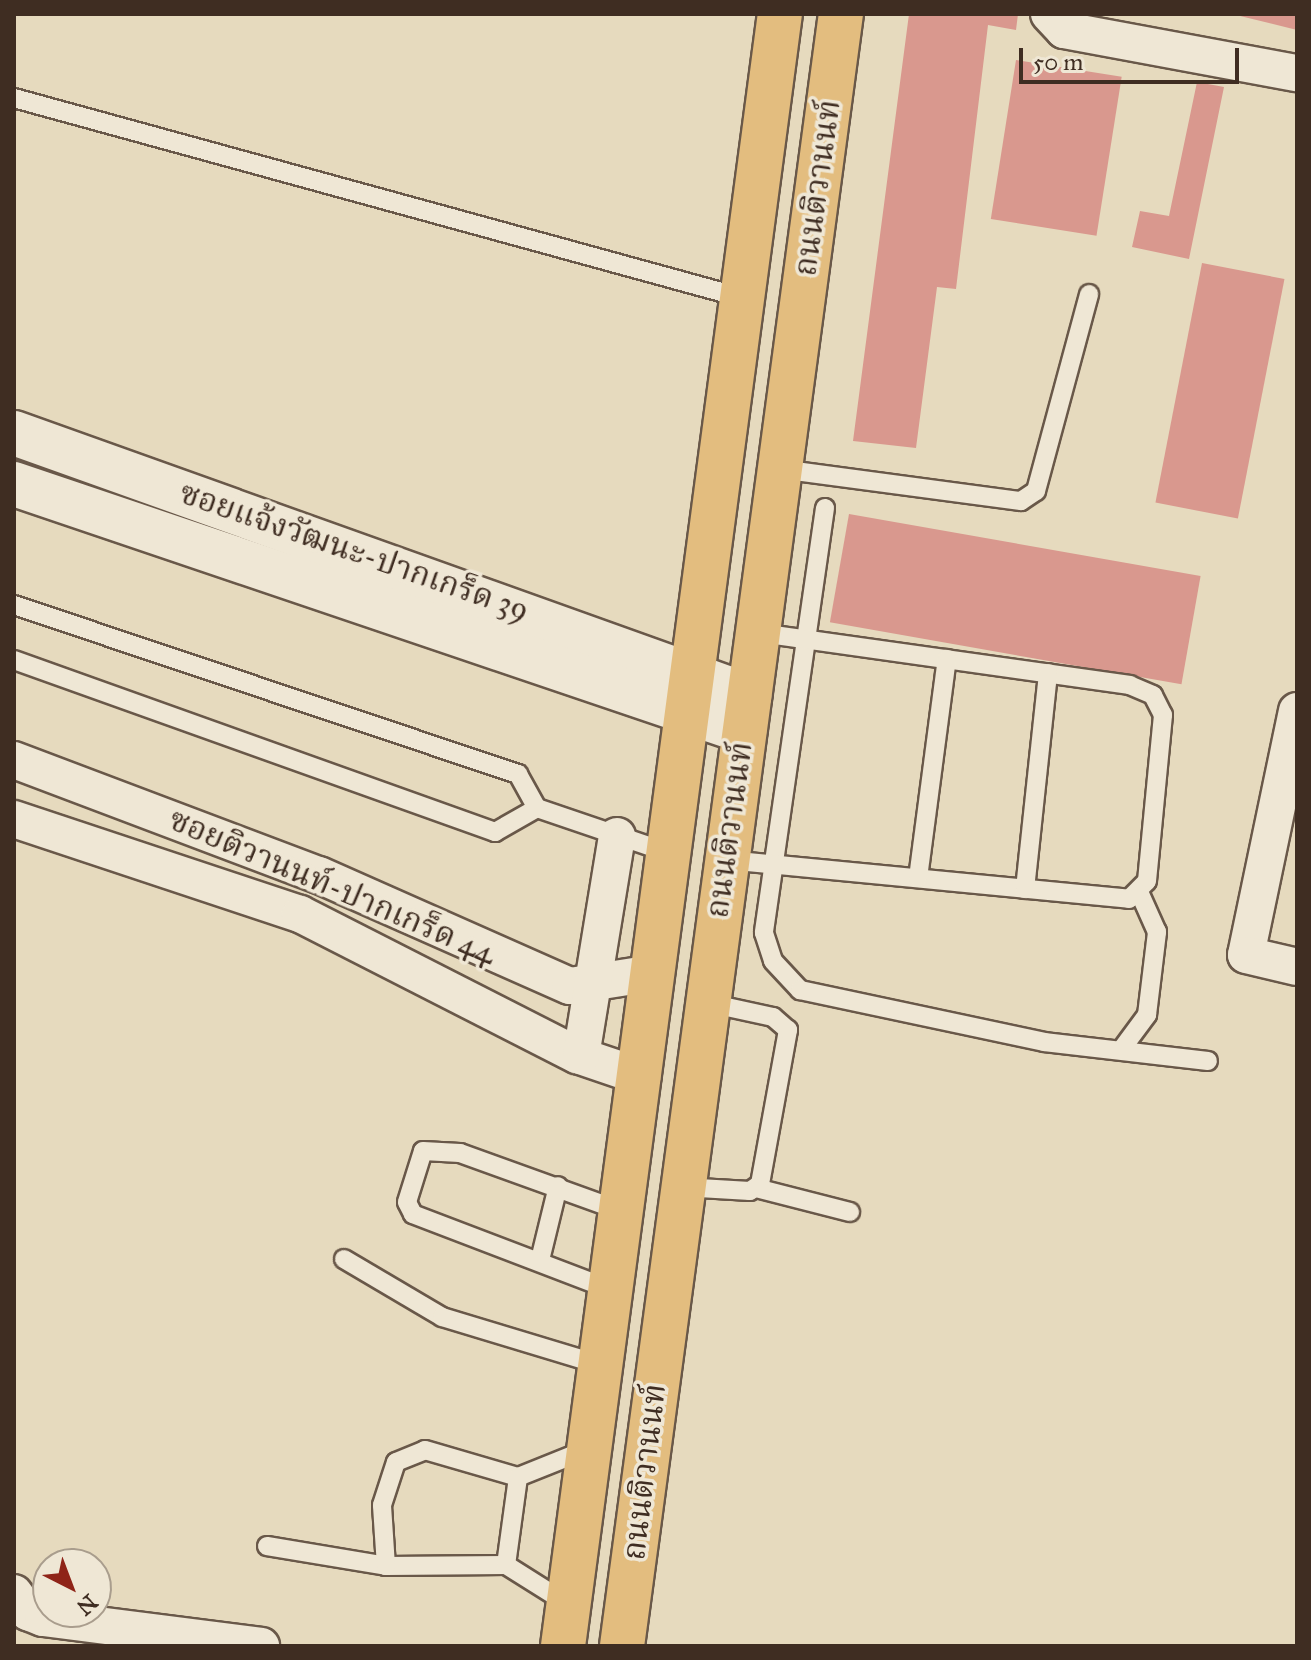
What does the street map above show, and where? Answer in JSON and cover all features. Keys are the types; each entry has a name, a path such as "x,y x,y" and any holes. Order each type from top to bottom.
{"main road":[{"name":"ถนนติวานนท์","path":"565,1625 642,1077 653,973 780,14"},
{"name":"ถนนติวานนท์","path":"622,1646 725,860 841,14"},
{"name":"ซอยแจ้งวัฒนะ-ปากเกร็ด 39","path":"14,433 694,671 746,714"},
{"name":"ซอยแจ้งวัฒนะ-ปากเกร็ด 39","path":"14,484 688,714 746,714"}],"street":[{"path":"1049,14 1064,30 1297,73"},
{"path":"1297,711 1246,955 1297,967"},
{"name":"ซอยติวานนท์-ปากเกร็ด 44","path":"14,760 319,875 570,986 653,973"},
{"name":"ซอยติวานนท์-ปากเกร็ด 44","path":"14,819 300,914 581,1056 642,1077"},
{"path":"581,1056 617,836"},
{"path":"16,1601 43,1618 101,1636 261,1646"}],"lane":[{"path":"14,98 743,298"},
{"path":"780,469 1021,501 1036,491 1089,294"},
{"path":"825,508 810,639 764,933 773,961 800,990 1044,1042 1208,1061"},
{"path":"14,605 518,774 537,808 669,853"},
{"path":"758,633 1130,685 1153,695 1163,715 1140,894 1155,921 1156,944 1147,1015 1121,1050"},
{"path":"918,878 947,659"},
{"path":"14,660 495,832 537,808"},
{"path":"1025,889 1048,673"},
{"path":"725,860 1025,889 1140,894"},
{"path":"707,1002 773,1017 788,1030 756,1188"},
{"path":"612,1291 540,1260 413,1214 410,1187 423,1151 460,1153 623,1211"},
{"path":"540,1260 558,1186"},
{"path":"682,1187 756,1188 850,1212"},
{"path":"344,1259 442,1317 601,1365"},
{"path":"386,1566 382,1505 396,1462 425,1450 518,1477 590,1448"},
{"path":"506,1565 518,1477"},
{"path":"267,1546 386,1566 506,1565 565,1625"}],"building":[{"path":"909,14 1018,14 1016,30 988,25 956,289 937,287 916,448 853,441"},
{"path":"1297,14 1297,30 1236,15"},
{"path":"1016,60 1122,77 1096,236 991,219"},
{"path":"1197,82 1224,87 1189,259 1132,247 1140,211 1169,216"},
{"path":"1202,263 1284,279 1238,519 1155,503"},
{"path":"849,514 1201,576 1181,684 830,622"}]}
